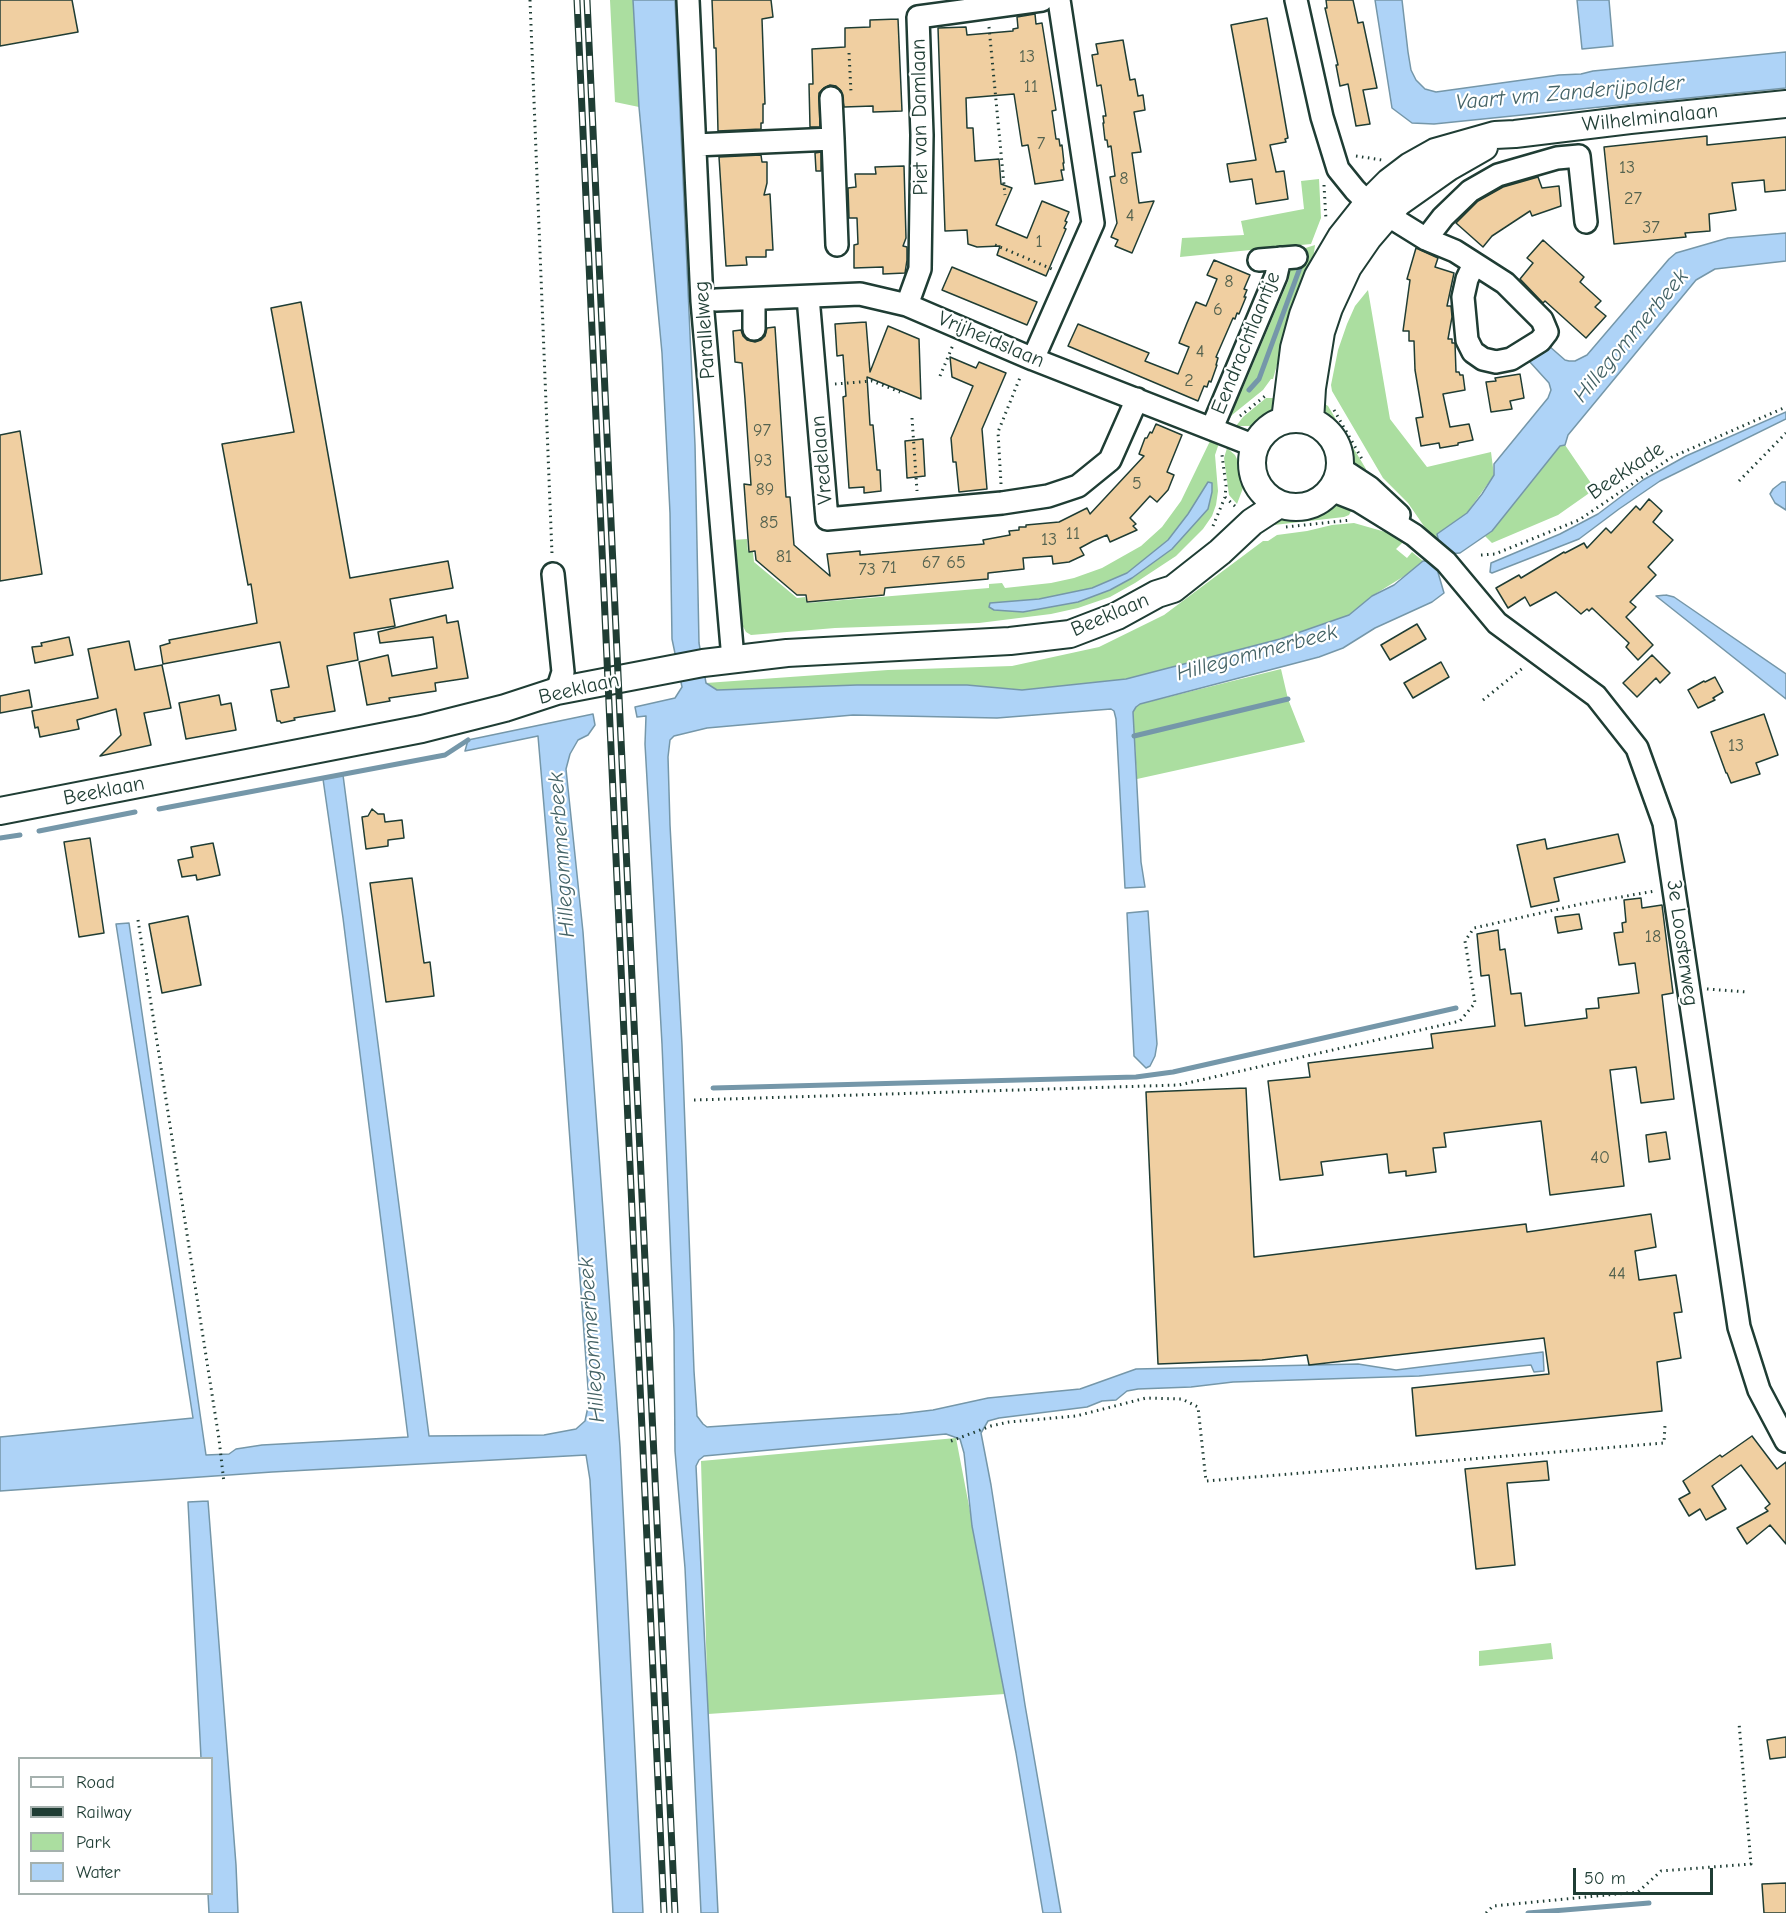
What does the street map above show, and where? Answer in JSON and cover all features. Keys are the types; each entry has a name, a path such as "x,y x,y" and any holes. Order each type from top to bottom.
{"main road":[{"name":"Wilhelminalaan","path":"1378,209 1389,182 1410,166 1435,152 1495,135 1786,104"},
{"path":"1297,420 1329,308 1348,267 1368,238 1378,209"},
{"path":"1297,420 1324,429 1335,442 1339,452 1335,479 1321,500 1307,507 1293,508 1282,516 1256,483 1251,467 1255,446 1266,431 1297,420"},
{"name":"Beeklaan","path":"1157,594 1213,543 1240,511 1256,483"},
{"name":"Beeklaan","path":"0,811 422,729 557,692 703,663 787,652 1010,641 1070,634 1117,616 1157,594 1173,589 1220,552 1252,522 1282,516"}],"street":[{"name":"Parallelweg","path":"688,0 702,301 733,659"},
{"name":"Piet van Damlaan","path":"908,305 920,269 922,135 918,17 1042,0"},
{"path":"1031,358 1093,223 1059,0"},
{"path":"1296,0 1322,117 1338,169 1355,190 1378,209 1426,239 1455,251 1505,283 1542,320 1547,332 1540,341 1511,359 1496,362 1483,359 1473,352 1467,340 1463,297 1467,279 1474,264"},
{"path":"831,98 837,245"},
{"path":"1575,126 1586,222"},
{"path":"695,145 833,139"},
{"path":"1426,239 1443,217 1470,191 1498,175 1557,158 1579,156"},
{"name":"Eendrachtlaantje","path":"1221,432 1276,276 1278,258"},
{"name":"Vrijheidslaan","path":"716,300 860,294 908,305 1031,358 1255,446"},
{"name":"Vredelaan","path":"808,297 827,519 1002,503 1048,496 1078,486 1110,460 1137,399"},
{"path":"754,300 754,329"},
{"name":"3e Loosterweg","path":"1335,479 1359,501 1414,535 1438,556 1497,623 1596,696 1637,748 1664,824 1738,1327 1759,1390 1786,1441"},
{"path":"553,574 563,672 557,692"}],"path":[{"path":"530,0 553,574"},
{"path":"987,8 1005,195"},
{"path":"1331,148 1355,156 1386,161"},
{"path":"995,245 1070,276"},
{"path":"940,376 960,327"},
{"path":"1002,503 998,432 1031,358"},
{"path":"816,386 873,381 900,392"},
{"path":"1210,532 1220,514 1225,497 1226,486 1221,457 1224,447 1221,432 1267,395"},
{"name":"Beekkade","path":"1481,555 1495,554 1579,520 1672,457 1786,407"},
{"path":"1333,409 1365,464"},
{"path":"912,418 919,511"},
{"path":"1739,481 1786,433"},
{"path":"1282,516 1350,520"},
{"path":"1483,700 1540,655"},
{"path":"694,1100 1179,1085 1460,1021 1475,1003 1465,941 1474,928 1550,910 1673,887"},
{"path":"138,920 224,1483"},
{"path":"1688,988 1747,992"},
{"path":"951,1441 991,1426 1009,1422 1076,1416 1146,1398 1182,1399 1198,1407 1206,1481 1664,1443 1665,1425"},
{"path":"1486,1913 1493,1906 1638,1892 1661,1871 1751,1864 1739,1723"}],"green space":[{"path":"610,0 633,0 639,107 615,102"},
{"path":"1319,179 1321,218 1311,244 1180,257 1182,238 1244,235 1241,221 1304,209 1301,181"},
{"path":"1315,245 1313,261 1286,333 1273,379 1232,415 1227,423 1237,388 1242,390 1289,279 1284,276 1296,251"},
{"path":"1368,290 1390,419 1427,467 1491,452 1494,475 1467,513 1437,534 1439,544 1408,503 1383,478 1332,391 1331,385 1338,350 1347,324 1355,306"},
{"path":"1266,398 1281,398 1272,414 1258,424 1236,426 1243,417"},
{"path":"1321,401 1328,406 1366,469 1366,474 1351,465 1341,437 1322,414"},
{"path":"1211,439 1219,443 1215,455 1218,491 1212,516 1203,529 1176,556 1110,597 1051,614 979,623 835,628 751,635 746,632 740,621 732,540 747,539 748,552 753,552 754,562 797,598 805,597 807,603 989,588 989,584 1002,583 1005,588 1051,583 1102,568 1141,546 1162,527 1181,501"},
{"path":"1565,445 1595,489 1558,515 1492,543 1485,536 1492,531 1560,446"},
{"path":"1227,448 1235,455 1242,469 1243,488 1237,504 1229,495 1224,458"},
{"path":"1334,505 1353,507 1349,515 1344,517 1267,527 1277,515 1306,514"},
{"path":"1354,523 1405,540 1396,549 1407,558 1412,552 1423,561 1414,570 1372,596 1349,615 1281,639 1126,679 1022,690 967,685 857,685 717,690 706,683 888,670 1012,666 1099,647 1164,615 1263,541 1268,541 1277,535"},
{"path":"1281,669 1288,699 1305,742 1137,779 1133,712 1136,707 1140,704"},
{"path":"956,1438 1005,1694 708,1714 701,1461"},
{"path":"1551,1643 1553,1659 1479,1666 1479,1651"}],"water":[{"name":"Hillegommerbeek","path":"633,0 675,0 695,445 699,643 706,683 717,690 857,685 967,685 1022,690 1126,679 1280,639 1349,615 1372,596 1394,585 1423,561 1427,561 1440,547 1437,534 1467,513 1482,494 1494,475 1494,464 1548,398 1551,390 1549,383 1529,361 1549,346 1569,361 1575,361 1587,355 1676,253 1728,238 1786,233 1786,261 1715,269 1696,280 1568,435 1565,445 1560,446 1492,531 1460,553 1448,554 1437,569 1444,593 1432,602 1375,628 1343,648 1319,657 1140,704 1136,707 1133,712 1141,862 1145,887 1125,888 1116,719 1111,709 997,718 853,715 707,728 674,736 670,740 668,757 670,825 682,1045 694,1371 697,1416 707,1427 933,1410 988,1398 1080,1389 1136,1369 1358,1364 1396,1370 1543,1352 1544,1371 1534,1372 1531,1365 1419,1376 1233,1382 1191,1387 1138,1389 1127,1391 1116,1400 1102,1401 1087,1407 988,1421 981,1433 1061,1913 1043,1913 1016,1753 972,1526 964,1453 960,1439 946,1434 704,1456 699,1460 696,1466 718,1913 701,1913 685,1568 675,1451 674,1331 662,1044 645,744 646,716 637,717 635,707 675,698 682,687 672,639 670,513 662,353 639,107"},
{"name":"Vaart vm Zanderijpolder","path":"1375,0 1402,0 1411,70 1416,80 1425,89 1436,92 1593,71 1786,52 1786,88 1434,124 1412,123 1392,108"},
{"path":"1577,0 1609,0 1613,46 1582,49"},
{"path":"1786,412 1786,419 1660,481 1579,539 1490,572 1491,563 1560,534 1598,514 1643,480 1686,456"},
{"path":"1208,482 1212,483 1212,492 1208,509 1172,549 1132,578 1110,590 1078,602 1023,612 994,610 989,607 990,603 1039,599 1092,588 1127,573 1168,540"},
{"path":"1782,482 1786,482 1786,510 1775,503 1770,494"},
{"path":"1656,596 1674,597 1786,674 1786,699"},
{"name":"Hillegommerbeek","path":"593,714 595,725 588,735 578,740 570,754 566,769 583,932 620,1447 643,1913 613,1913 590,1480 586,1455 272,1472 0,1491 0,1437 193,1418 116,924 129,923 206,1455 229,1454 236,1449 262,1445 408,1437 343,918 323,779 343,775 429,1436 544,1435 576,1429 585,1421 589,1402 538,736 465,751 468,740"},
{"path":"1148,911 1157,1044 1155,1056 1150,1066 1146,1068 1134,1056 1127,913"},
{"path":"208,1501 238,1913 209,1913 208,1895 213,1895 213,1757 201,1757 188,1502"}],"building":[{"path":"0,0 72,0 78,32 0,46"},
{"path":"712,0 771,0 773,17 762,19 765,104 763,104 761,129 718,131"},
{"path":"1326,0 1353,0 1358,23 1363,22 1377,88 1363,90 1370,124 1356,126 1348,84 1340,86 1336,65 1338,65 1325,8 1327,8"},
{"path":"1035,14 1036,24 1042,23 1056,110 1052,111 1056,139 1059,139 1060,146 1062,145 1063,180 1035,184 1028,145 1022,146 1014,94 966,98 967,128 973,128 975,161 999,159 1001,184 1012,188 996,225 1027,238 1042,201 1069,212 1065,221 1067,222 1064,228 1066,229 1046,276 997,255 1000,246 977,247 968,244 967,230 945,231 938,28 966,27 967,35 1013,31 1018,28 1017,17"},
{"path":"1267,18 1288,138 1285,139 1286,142 1270,145 1276,172 1284,171 1288,199 1256,204 1252,179 1230,182 1227,164 1256,160 1231,25"},
{"path":"898,19 902,111 873,112 873,106 844,107 841,91 836,86 830,85 819,93 820,127 810,127 809,84 813,84 812,49 845,47 845,28 870,27 870,20"},
{"path":"1123,40 1130,80 1135,79 1138,96 1143,95 1145,110 1134,112 1141,152 1132,153 1139,203 1154,201 1132,253 1115,246 1118,240 1111,237 1117,223 1110,177 1115,176 1111,146 1108,147 1107,140 1105,140 1103,116 1106,116 1101,85 1097,86 1092,55 1098,54 1096,44"},
{"path":"1707,136 1707,145 1786,137 1786,190 1765,192 1764,180 1732,183 1736,210 1709,214 1710,231 1685,233 1686,237 1614,244 1604,147"},
{"path":"821,152 821,171 816,171 815,153"},
{"path":"761,155 762,162 767,162 767,183 764,195 770,194 773,250 766,250 766,257 746,257 747,265 726,266 719,157"},
{"path":"904,166 906,238 903,246 907,247 905,273 883,274 883,267 854,268 854,245 858,244 857,218 849,218 848,188 856,187 855,174 876,174 875,167"},
{"path":"1538,177 1542,188 1559,186 1561,206 1532,216 1530,211 1492,236 1483,247 1456,223 1478,201 1503,187"},
{"path":"1543,240 1584,277 1580,282 1601,301 1595,307 1606,316 1586,338 1545,301 1543,303 1520,279 1533,263 1527,258"},
{"path":"1416,248 1438,258 1435,267 1454,273 1447,306 1451,306 1452,317 1448,339 1452,339 1452,343 1455,343 1456,372 1463,375 1465,390 1443,394 1450,427 1469,424 1473,440 1440,448 1439,443 1421,446 1416,418 1423,417 1415,370 1414,341 1409,341 1409,331 1403,331 1410,280 1407,279"},
{"path":"1214,260 1250,275 1244,289 1247,290 1244,297 1246,297 1239,314 1237,313 1235,319 1233,318 1216,357 1218,358 1217,365 1211,382 1209,381 1207,387 1204,386 1198,401 1068,346 1078,324 1149,353 1145,361 1178,374 1189,347 1179,343 1187,323 1196,302 1206,306 1217,279 1207,275"},
{"path":"952,267 1037,302 1027,325 942,290"},
{"path":"301,302 350,578 448,561 453,588 390,599 395,626 354,633 358,660 327,666 335,711 294,718 295,720 281,723 277,721 271,690 289,687 280,642 163,664 160,646 170,643 169,640 257,623 222,444 294,432 271,308"},
{"path":"866,322 870,372 888,326 919,339 921,399 867,377 870,425 873,425 881,491 864,493 864,487 849,488 843,397 846,396 843,355 837,356 835,324"},
{"path":"775,327 786,497 790,497 794,545 830,576 827,554 860,551 860,555 984,544 983,540 1010,535 1009,531 1019,530 1019,527 1026,527 1026,525 1059,522 1087,508 1090,514 1144,456 1139,454 1145,438 1150,432 1152,433 1156,424 1182,435 1167,472 1174,475 1168,490 1157,502 1150,496 1130,518 1136,524 1133,526 1137,530 1110,542 1107,535 1093,541 1080,548 1084,555 1069,562 1053,564 1052,556 1023,558 1024,569 988,573 988,579 885,588 884,595 807,602 806,595 797,595 756,560 755,551 749,552 744,484 751,485 745,399 742,363 735,362 733,331 741,330 747,340 755,342 765,336 767,328"},
{"path":"950,357 976,368 979,362 1006,373 982,429 987,489 959,492 951,438 973,386 952,377"},
{"path":"1520,374 1524,398 1510,401 1512,409 1491,412 1486,382 1496,381 1495,378"},
{"path":"20,431 42,574 0,581 0,435"},
{"path":"923,439 925,476 907,478 905,441"},
{"path":"1649,499 1662,511 1653,522 1673,540 1648,567 1656,575 1630,602 1636,607 1626,617 1653,645 1638,660 1626,647 1629,643 1592,608 1581,614 1556,592 1530,606 1525,597 1508,608 1496,588 1519,575 1521,578 1564,552 1584,543 1587,548 1606,528 1611,533 1636,506 1640,510"},
{"path":"446,615 447,623 458,621 468,678 435,683 436,691 389,698 390,701 367,705 359,662 388,655 392,676 437,668 433,637 380,643 378,632"},
{"path":"1417,624 1426,639 1390,660 1381,645"},
{"path":"69,637 73,655 35,663 32,647"},
{"path":"129,641 135,670 162,665 171,708 144,713 151,745 100,756 121,735 116,709 77,720 79,729 40,737 38,727 35,728 32,711 98,698 88,649"},
{"path":"1652,655 1670,673 1660,683 1656,678 1637,697 1623,683"},
{"path":"1441,662 1449,677 1413,698 1404,683"},
{"path":"1715,677 1723,692 1713,698 1715,700 1698,708 1688,690"},
{"path":"29,690 32,707 0,713 0,696"},
{"path":"219,695 221,705 231,703 236,730 186,739 179,703"},
{"path":"1764,714 1778,755 1756,763 1760,774 1731,783 1711,732"},
{"path":"372,809 378,814 384,814 385,822 402,820 404,838 388,840 388,846 366,849 362,817 368,816"},
{"path":"1618,834 1625,862 1554,878 1559,901 1531,907 1517,845 1545,839 1547,849"},
{"path":"90,838 104,933 79,937 64,842"},
{"path":"213,843 220,875 197,880 196,875 182,877 178,860 193,857 191,847"},
{"path":"412,878 424,963 430,962 434,996 386,1002 370,883"},
{"path":"1641,898 1642,908 1662,905 1673,993 1662,995 1674,1099 1641,1103 1636,1067 1610,1070 1624,1186 1550,1195 1541,1121 1444,1133 1446,1147 1433,1148 1436,1172 1406,1176 1406,1171 1389,1173 1387,1154 1321,1162 1323,1175 1280,1180 1268,1081 1310,1077 1308,1063 1433,1048 1431,1034 1495,1026 1489,975 1481,976 1477,934 1498,930 1500,950 1505,949 1511,994 1521,993 1525,1026 1587,1018 1586,1009 1599,1008 1598,998 1639,993 1635,963 1619,965 1614,933 1623,932 1622,923 1626,922 1624,900"},
{"path":"1579,914 1582,929 1558,933 1555,917"},
{"path":"188,916 201,985 162,993 149,924"},
{"path":"1246,1088 1254,1257 1526,1224 1527,1232 1651,1214 1656,1247 1635,1251 1639,1280 1676,1275 1682,1312 1674,1313 1681,1358 1657,1362 1662,1411 1416,1436 1412,1388 1549,1374 1544,1338 1309,1365 1307,1355 1262,1360 1158,1364 1146,1092"},
{"path":"1666,1132 1670,1159 1649,1162 1646,1135"},
{"path":"1752,1436 1777,1469 1786,1462 1786,1544 1770,1525 1747,1544 1737,1528 1768,1511 1765,1508 1770,1504 1741,1465 1712,1486 1726,1509 1706,1520 1700,1509 1689,1516 1679,1499 1690,1493 1683,1481"},
{"path":"1547,1461 1549,1480 1507,1483 1515,1565 1476,1569 1465,1469"},
{"path":"1786,1737 1786,1757 1770,1759 1767,1740"},
{"path":"1786,1883 1786,1913 1764,1913 1762,1884"}],"waterway":[{"path":"1249,390 1259,379 1301,265"},
{"path":"1134,736 1288,699"},
{"path":"159,809 445,755 468,740"},
{"path":"39,831 135,812"},
{"path":"0,838 20,835"},
{"path":"713,1088 1136,1077 1173,1072 1456,1008"},
{"path":"1528,1913 1649,1903"}],"railway":[{"path":"577,0 664,1913"},
{"path":"587,0 675,1913"}]}
